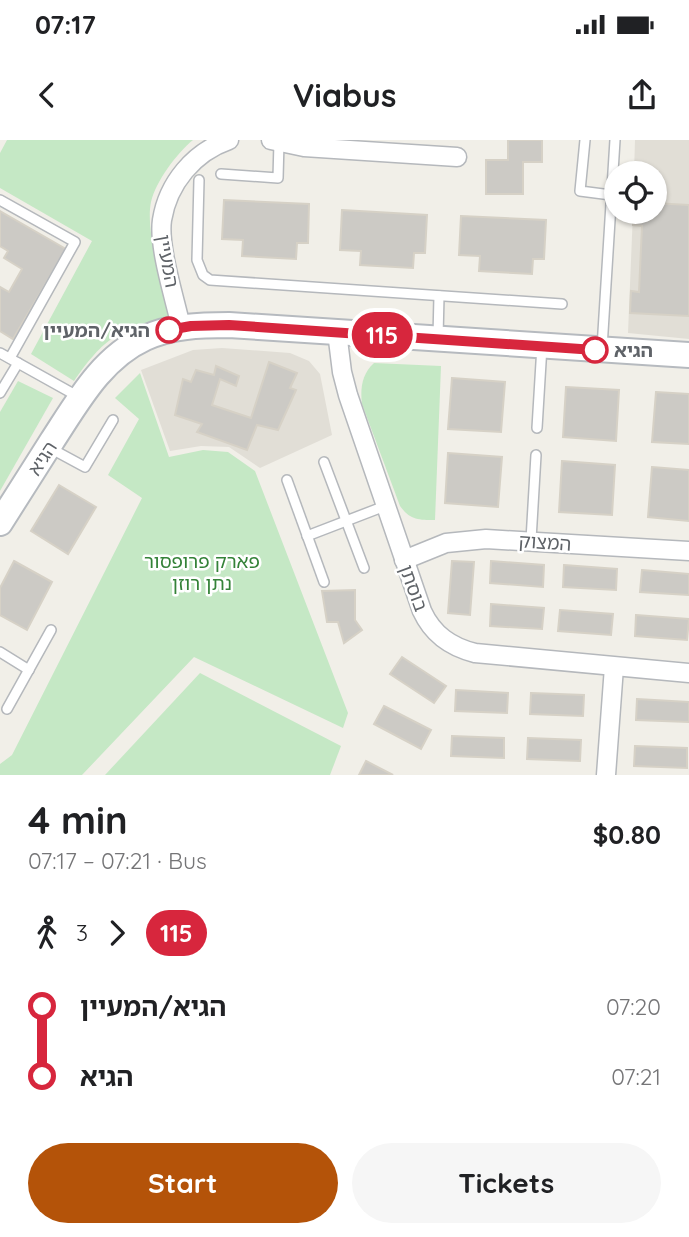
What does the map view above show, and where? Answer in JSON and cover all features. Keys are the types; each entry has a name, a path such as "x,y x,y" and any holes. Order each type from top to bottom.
{"street":[{"name":"המעיין","path":"181,327 162,239 162,221 168,199 179,178 195,159 212,146 229,140"},
{"path":"275,141 304,147 457,157"},
{"name":"הגיא","path":"0,523 80,398 101,372 128,347 157,332 181,327 229,325 689,355"},
{"name":"בוסתן","path":"337,332 348,395 385,506 426,619 442,638 457,647 486,655 689,673"},
{"name":"המצוק","path":"404,560 454,542 486,539 689,551"},
{"path":"606,775 614,667"}],"lane":[{"path":"585,140 580,191 604,194"},
{"path":"613,161 615,140"},
{"path":"221,174 278,178 275,141"},
{"path":"199,180 197,260 204,275 211,280 562,304"},
{"path":"0,200 75,242 0,393"},
{"path":"602,350 609,224"},
{"path":"438,339 439,296"},
{"path":"537,428 542,346"},
{"path":"0,353 80,398"},
{"path":"48,447 85,467 113,420"},
{"path":"531,540 537,454"},
{"path":"324,462 364,568"},
{"path":"287,480 324,582"},
{"path":"307,536 347,523 385,506"},
{"path":"7,709 51,630"},
{"path":"0,652 29,670"}],"shaded area":[{"path":"635,140 689,140 689,339 628,333 633,224 667,224 667,161 634,161"},
{"path":"222,348 290,353 309,361 320,374 332,435 260,468 229,447 201,446 170,451 141,370 193,350"}],"green space":[{"path":"7,140 193,140 168,168 157,185 151,202 150,228 170,319 137,327 114,337 95,354 74,381 31,354 92,241 0,188 0,153"},
{"path":"374,363 441,366 435,520 415,518 400,506 362,404 363,382"},
{"name":"פארק פרופסור נתן רוזן","path":"140,373 169,457 203,450 228,452 255,471 348,713 343,728 194,657 82,775 0,775 0,764 12,755 142,498 108,475 139,419 115,398"},
{"path":"18,381 53,398 0,491 0,412"},
{"path":"200,673 341,746 330,775 105,775"}],"building":[{"path":"508,140 542,140 542,162 523,162 523,194 486,194 486,160 508,160"},
{"path":"224,200 309,204 308,243 297,243 296,259 242,256 243,240 222,239"},
{"path":"667,204 689,205 689,316 630,313 631,291 639,292 642,226 633,225 667,224"},
{"path":"342,210 427,215 425,253 414,253 413,268 360,265 361,251 340,250"},
{"path":"0,211 66,249 13,339 0,331 0,287 9,292 22,269 4,258 8,251 0,246"},
{"path":"461,216 546,220 544,259 533,259 532,274 479,271 480,256 459,255"},
{"path":"269,362 297,373 290,388 296,390 278,430 257,425 247,450 197,432 202,424 175,415 183,379 191,382 196,370 214,375 216,366 239,376 236,386 220,379 212,405 251,418"},
{"path":"452,378 505,382 501,432 448,429"},
{"path":"566,387 619,390 616,441 563,437"},
{"path":"656,392 689,394 689,444 652,442"},
{"path":"448,453 502,457 498,507 445,503"},
{"path":"562,461 615,465 612,515 559,512"},
{"path":"652,467 689,470 689,521 648,517"},
{"path":"59,485 96,507 68,554 31,531"},
{"path":"14,561 52,582 27,630 0,615 0,588"},
{"path":"452,561 474,562 470,615 448,613"},
{"path":"491,561 544,565 543,587 490,583"},
{"path":"564,565 617,569 616,590 563,587"},
{"path":"642,570 689,574 689,595 640,592"},
{"path":"355,590 355,620 362,630 344,643 338,622 327,622 322,591"},
{"path":"491,604 544,608 542,629 490,626"},
{"path":"560,610 613,614 611,635 558,631"},
{"path":"636,615 689,619 687,640 635,636"},
{"path":"402,657 446,686 434,703 390,674"},
{"path":"456,690 508,693 507,713 455,711"},
{"path":"531,693 584,695 583,716 530,714"},
{"path":"637,699 689,702 689,722 636,720"},
{"path":"384,706 431,730 421,749 374,724"},
{"path":"452,736 504,738 504,758 451,756"},
{"path":"528,738 581,740 580,761 527,759"},
{"path":"635,746 687,748 687,768 634,766"},
{"path":"366,761 393,775 359,775"}],"bus line":[{"name":"115","path":"169,330 191,326 229,325 595,350"}],"place":[{"name":"הגיא/המעיין","path":"169,330"},
{"name":"הגיא","path":"595,350"}]}
